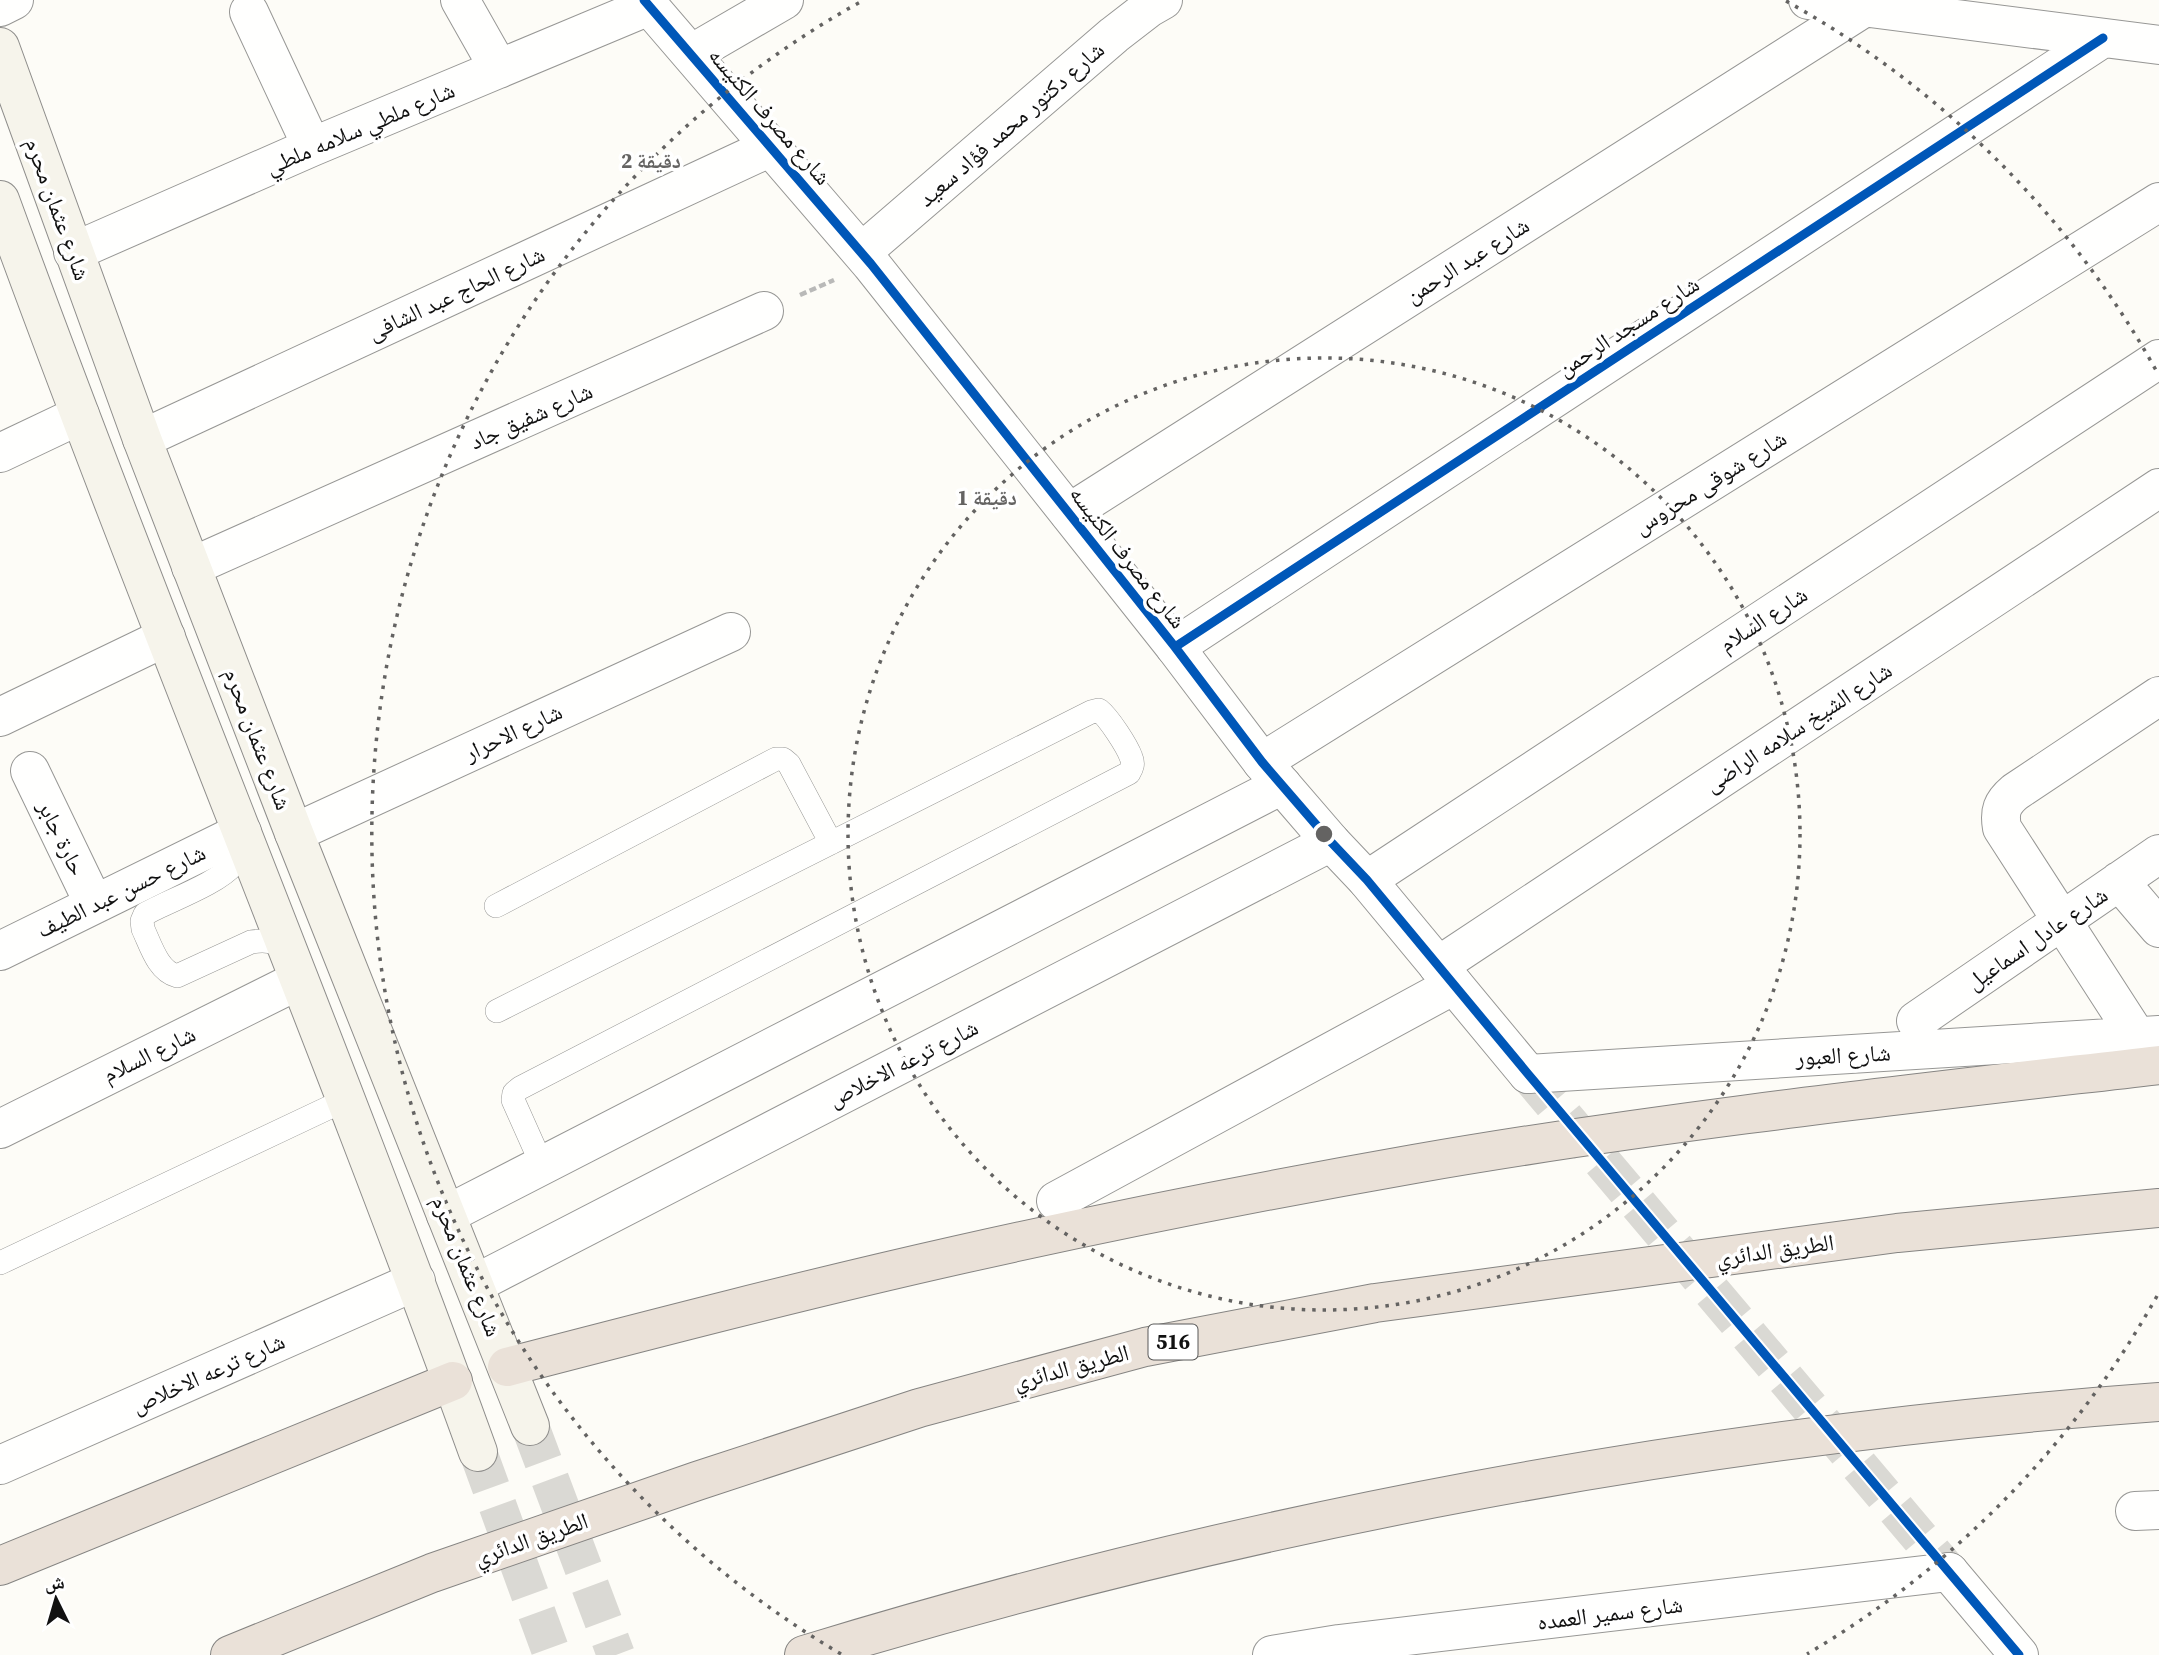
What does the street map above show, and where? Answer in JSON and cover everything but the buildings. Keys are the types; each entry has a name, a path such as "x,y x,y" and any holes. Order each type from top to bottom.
{"highway":[{"path":"507,1367 732,1308 958,1254 1187,1207 1415,1164 1642,1128 1869,1099 2152,1046"},
{"name":"الطريق الدائري","path":"230,1655 432,1573 710,1477 919,1408 1145,1347 1375,1303 1897,1233 2159,1209"},
{"path":"0,1566 453,1381"},
{"path":"804,1655 1053,1584 1411,1503 1744,1447 1923,1424 2159,1402"}],"main road":[{"name":"شارع عثمان محرم","path":"0,47 191,568 530,1426"},
{"path":"4,223 416,1281 478,1452"}],"street":[{"path":"0,7 14,0"},
{"path":"460,0 499,69"},
{"path":"691,54 784,0"},
{"name":"شارع دكتور محمد فؤاد سعيد","path":"867,258 1114,35 1163,0"},
{"path":"1808,0 1870,4 2159,45"},
{"name":"شارع ملطي سلامه ملطي","path":"73,251 647,3"},
{"name":"شارع مصرف الكنيسه","path":"647,3 867,258 1175,647 1272,774 1367,880 1528,1074"},
{"name":"شارع عبد الرحمن","path":"1069,513 1870,4"},
{"path":"249,12 312,147"},
{"name":"شارع مسجد الرحمن","path":"1175,647 2112,39 2159,14"},
{"name":"شارع الحاج عبد الشافى","path":"142,439 771,147"},
{"name":"شارع شوقى محروس","path":"1272,774 2159,202"},
{"name":"شارع شفيق جاد","path":"191,568 764,312"},
{"name":"شارع السلام","path":"1367,880 2159,359"},
{"path":"0,453 80,415"},
{"name":"شارع الشيخ سلامه الراضى","path":"1056,1201 1446,975 2159,488"},
{"name":"شارع الاحرار","path":"294,833 731,632"},
{"path":"0,717 166,637"},
{"path":"2152,1046 2061,922 2002,828 1999,814 2005,801 2159,696"},
{"name":"حارة جابر","path":"30,771 94,904"},
{"path":"446,1214 1272,774"},
{"name":"شارع حسن عبد الطيف","path":"0,951 243,835"},
{"name":"شارع ترعه الاخلاص","path":"475,1283 1331,842"},
{"name":"شارع عادل اسماعيل","path":"1916,1021 2159,854"},
{"path":"2119,881 2159,929"},
{"name":"شارع السلام","path":"0,1129 293,964"},
{"name":"شارع العبور","path":"1528,1074 2152,1046"},
{"name":"شارع ترعه الاخلاص","path":"0,1465 416,1281"},
{"name":"شارع سمير العمده","path":"1272,1655 1339,1644 1949,1572 2019,1655"}],"lane":[{"path":"497,1011 1091,712 1099,710 1107,716 1132,758 1133,766 1129,774 520,1088 514,1093 513,1100 542,1165"},
{"path":"496,906 776,759 783,759 789,764 831,843"},
{"path":"243,835 240,853 232,865 221,875 145,915 142,921 143,929 163,969 177,976 251,942 275,942 293,964"},
{"path":"0,1263 345,1100"}],"path":[{"path":"764,312 867,258"}],"tunnel":[{"path":"1528,1074 1949,1572"},
{"path":"530,1426 616,1655"},
{"path":"478,1452 552,1655"}],"cycle path":[{"path":"644,0 871,264 1175,647 1262,762 1367,880 2019,1655"},
{"path":"1175,647 2103,38"}]}
